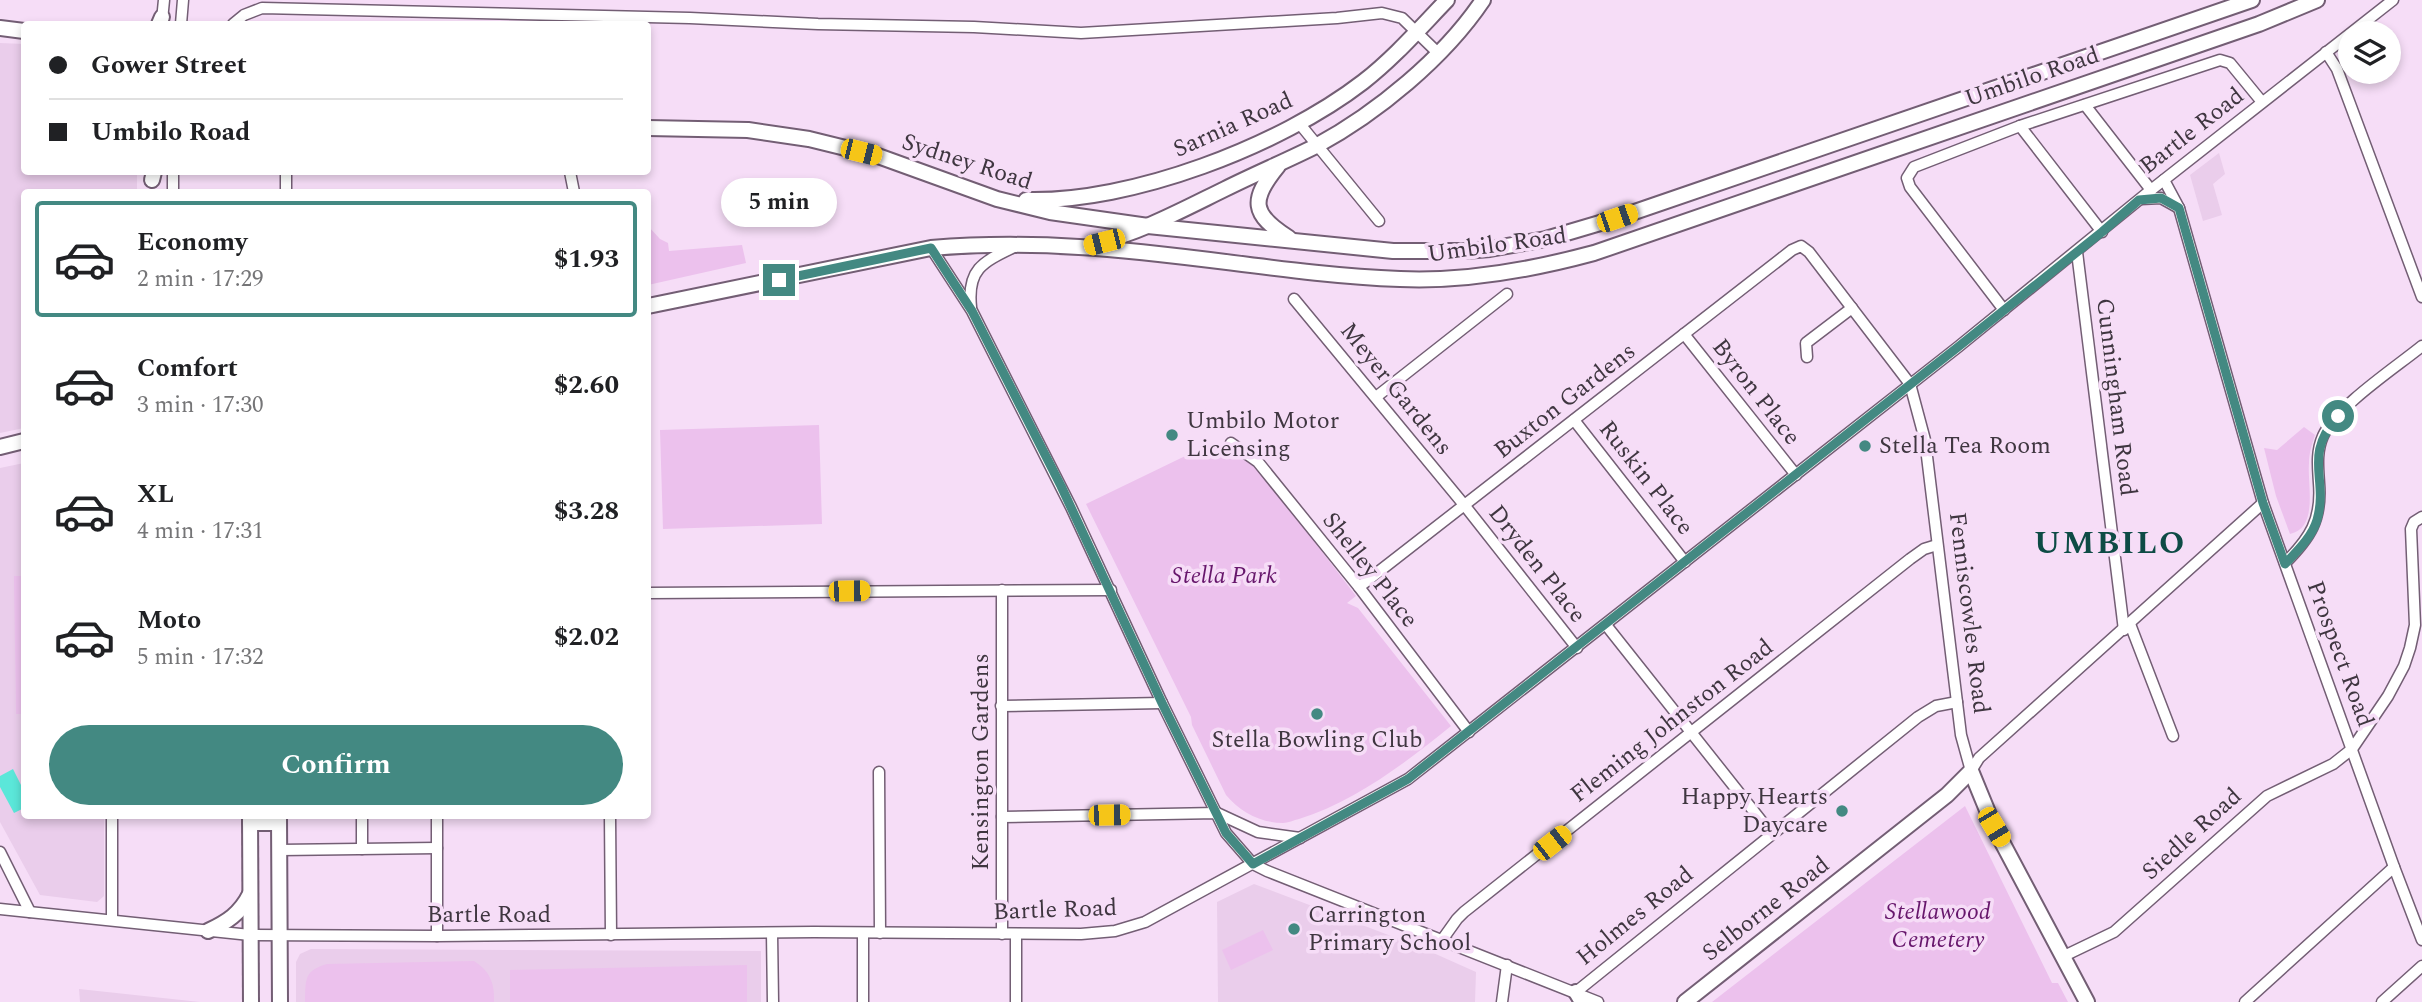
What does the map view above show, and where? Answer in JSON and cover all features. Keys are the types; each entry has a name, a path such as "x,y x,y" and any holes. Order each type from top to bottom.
{"main road":[{"name":"Sarnia Road","path":"997,199 1066,200 1147,182 1213,162 1298,123 1364,81 1447,0"},
{"path":"1081,247 1148,226 1316,145 1383,101 1438,53 1483,0"},
{"name":"Umbilo Road","path":"1148,226 1421,252 1465,251 1546,239 1617,218 2252,0"},
{"name":"Umbilo Road","path":"651,305 931,248 1018,245 1081,247 1401,279 1471,277 1535,267 1594,253 2259,24 2317,0"},
{"path":"0,28 21,31"},
{"name":"Sydney Road","path":"651,128 748,130 810,139 878,156 997,199 1050,212 1148,226"},
{"path":"1281,162 1262,188 1259,209 1269,224 1294,241"},
{"path":"0,447 21,443"},
{"name":"Fenniscowles Road","path":"1971,771 1994,827 2087,1002"},
{"name":"Selborne Road","path":"1685,1002 1948,795 1971,771"},
{"path":"251,1002 250,819 279,819 280,1002"},
{"path":"208,931 236,915 251,892"}],"street":[{"path":"161,21 163,0"},
{"path":"181,21 183,0"},
{"name":"Bartle Road","path":"0,909 280,936 1016,934 1098,933 1130,928 1170,910 1395,789 1796,475 2392,0"},
{"path":"237,21 262,8 690,18 1081,33 1382,13 1402,18 1438,53"},
{"path":"2326,52 2337,69 2422,297"},
{"path":"2004,310 1913,192 1907,178 1917,164 2020,126 2222,60 2234,67 2262,102"},
{"path":"2085,105 2151,190"},
{"path":"1298,123 1378,221"},
{"path":"2020,126 2102,232"},
{"name":"Prospect Road","path":"2164,180 2179,208 2263,503 2422,940"},
{"path":"2139,200 2161,198 2179,208"},
{"path":"972,311 969,290 971,279 985,262 1018,245"},
{"name":"Fenniscowles Road","path":"1796,247 1803,247 1809,252 1910,384 1925,440 1961,735 1971,771"},
{"name":"Buxton Gardens","path":"1359,587 1796,247"},
{"path":"931,248 972,311 1111,590 1162,703 1233,842 1253,864 1266,871 1507,965 1579,997 1598,1002"},
{"name":"Cunningham Road","path":"2077,252 2127,627 2173,736"},
{"path":"1376,397 1507,294"},
{"name":"Meyer Gardens","path":"1294,299 1465,506"},
{"path":"1807,357 1806,343 1852,308"},
{"name":"Byron Place","path":"1684,334 1796,475"},
{"path":"2285,564 2306,541 2317,521 2318,454 2327,430 2347,408 2422,346"},
{"name":"Ruskin Place","path":"1574,420 1685,562"},
{"name":"Shelley Place","path":"1231,443 1258,462 1359,587 1469,732"},
{"path":"1971,771 1979,758 2263,503"},
{"name":"Dryden Place","path":"1465,506 1577,648"},
{"path":"2352,749 2388,696 2404,666 2418,623 2411,529 2414,522 2422,517"},
{"name":"Fleming Johnston Road","path":"1442,940 1464,912 1910,559 1924,549 1937,545"},
{"name":"Kensington Gardens","path":"1002,590 1002,934"},
{"path":"651,593 1111,590"},
{"path":"1606,625 1771,833"},
{"name":"Holmes Road","path":"1579,997 1771,833 1918,717 1936,706 1957,702"},
{"path":"1001,706 1162,703"},
{"name":"Siedle Road","path":"2064,956 2114,932 2267,796 2333,764 2352,749"},
{"path":"879,772 880,933"},
{"path":"1002,817 1217,813 1258,832 1301,838"},
{"path":"112,819 112,920"},
{"path":"362,819 362,849"},
{"path":"437,819 437,936"},
{"path":"610,819 611,935"},
{"path":"279,850 437,848"},
{"path":"0,852 30,912"},
{"path":"2245,1002 2394,867"},
{"path":"772,933 773,1002"},
{"path":"863,933 863,1002"},
{"path":"1016,934 1016,1002"},
{"path":"1502,1002 1507,965"},
{"path":"2382,1002 2422,966"}],"shaded area":[{"path":"0,43 21,44 21,175 137,175 137,189 21,189 21,429 0,433"},
{"path":"2219,153 2225,174 2213,184 2222,215 2203,221 2190,175"},
{"path":"21,464 21,819 104,819 104,896 97,902 40,895 0,822 0,468"},
{"path":"13,769 21,785 21,810 14,813 0,787 0,776"},
{"name":"Carrington Primary School","path":"1254,884 1420,947 1476,972 1475,1002 1218,1002 1217,902"},
{"path":"311,949 761,951 761,1002 296,1002 296,962 300,954"},
{"path":"79,989 200,1002 80,1002"}],"green space":[{"path":"651,229 668,243 669,251 742,245 746,263 651,284"},
{"path":"819,425 822,524 663,529 660,430"},
{"path":"2304,427 2315,435 2309,459 2310,504 2305,523 2290,534 2276,496 2264,448 2277,450"},
{"name":"Stella Park","path":"1208,445 1240,453 1254,463 1356,596 1347,603 1358,608 1451,726 1360,792 1320,812 1287,823 1267,821 1252,815 1238,807 1226,795 1192,725 1191,717 1086,504"},
{"path":"14,576 21,576 21,714 16,714"},
{"name":"Stellawood Cemetery","path":"1965,806 2052,983 2058,983 2068,1002 1712,1002"},
{"path":"1263,930 1273,950 1231,970 1222,950"},
{"path":"474,961 484,969 490,979 494,989 494,1002 305,1002 307,977 327,964"},
{"path":"747,965 747,1002 510,1002 510,970"}],"place":[{"name":"Umbilo Motor Licensing","path":"1172,435"},
{"name":"Stella Tea Room","path":"1865,446"},
{"name":"Stella Bowling Club","path":"1317,714"},
{"name":"Happy Hearts Daycare","path":"1842,811"},
{"name":"Carrington Primary School","path":"1294,929"}],"district":[{"name":"UMBILO","path":"2110,543"}],"route":[{"path":"779,280 931,248 972,311 1061,486 1226,833 1253,864 1395,789 1958,347 2139,200 2161,198 2179,208 2263,503 2285,564 2306,541 2317,521 2318,454 2321,441 2338,416"}]}
